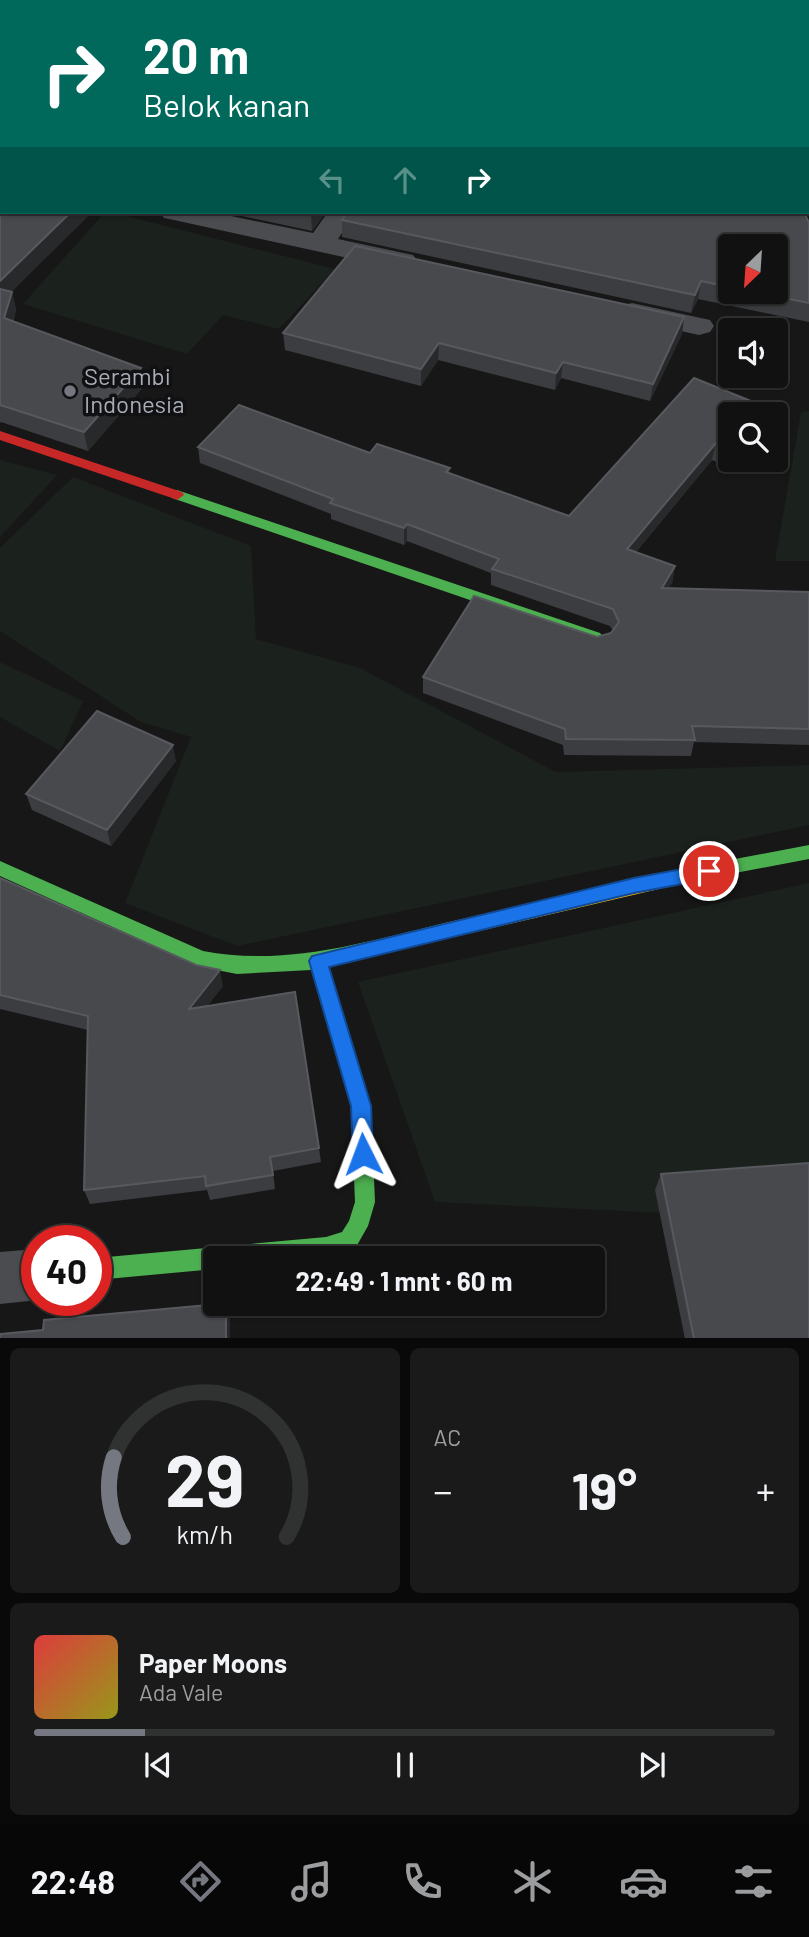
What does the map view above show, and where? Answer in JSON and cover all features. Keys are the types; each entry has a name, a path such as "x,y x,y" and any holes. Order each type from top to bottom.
{"street":[{"path":"183,214 429,267"},
{"path":"321,243 341,214"},
{"path":"604,305 699,326"},
{"path":"0,435 595,637"},
{"path":"0,868 201,959 237,966 318,961 634,886 809,852"},
{"path":"112,1268 326,1248 349,1240 358,1226 365,1202 361,1106 318,961"},
{"path":"0,1278 21,1276"}],"shaded area":[{"path":"103,214 119,214 335,269 279,329 223,315 187,354 23,304"},
{"path":"809,411 809,561 775,561 801,412"},
{"path":"0,460 57,475 0,537"},
{"path":"73,477 251,546 256,639 360,668 556,772 809,765 809,825 237,946 125,903 191,737 141,722 0,631 0,548"},
{"path":"0,662 83,701 60,751 0,717"},
{"path":"809,883 809,1220 435,1202 358,982"}],"building":[{"path":"0,214 69,214 0,281"},
{"path":"346,214 805,214 809,223 809,303 788,299 788,234 718,234 718,285 701,281 695,295 342,220"},
{"path":"355,246 684,317 653,384 563,362 556,373 439,343 421,369 283,333"},
{"name":"Serambi Indonesia","path":"0,289 12,292 4,318 141,368 84,432 0,405"},
{"path":"694,378 753,402 718,402 718,444 627,549 675,566 662,588 809,592 809,729 692,726 695,740 566,739 565,729 423,677 474,596 597,637 611,633 619,622 613,609 492,569 499,559 407,524 404,528 330,503 333,499 198,447 239,405 370,453 377,444 450,468 446,472 569,516"},
{"path":"97,711 173,745 107,830 26,794"},
{"path":"0,878 196,965 220,970 189,1009 295,992 319,1148 270,1157 273,1175 206,1186 205,1176 84,1190 88,1016 0,995"},
{"path":"809,1163 809,1338 694,1338 661,1174"},
{"path":"203,1305 203,1316 226,1316 226,1338 0,1338 0,1334 43,1330 44,1320 112,1316 112,1314"}],"traffic: fast":[{"path":"177,495 595,637"},
{"path":"693,874 809,852"},
{"path":"0,868 201,959 237,966 318,961 445,931"},
{"path":"112,1268 326,1248 349,1240 358,1226 365,1202 361,1106 318,961"}],"traffic: slow":[{"path":"445,931 693,874"}],"traffic: jam":[{"path":"0,435 177,495"}],"place":[{"name":"Serambi Indonesia","path":"70,391"}],"route":[{"path":"363,1154 361,1106 318,961 634,886 709,871"}]}
